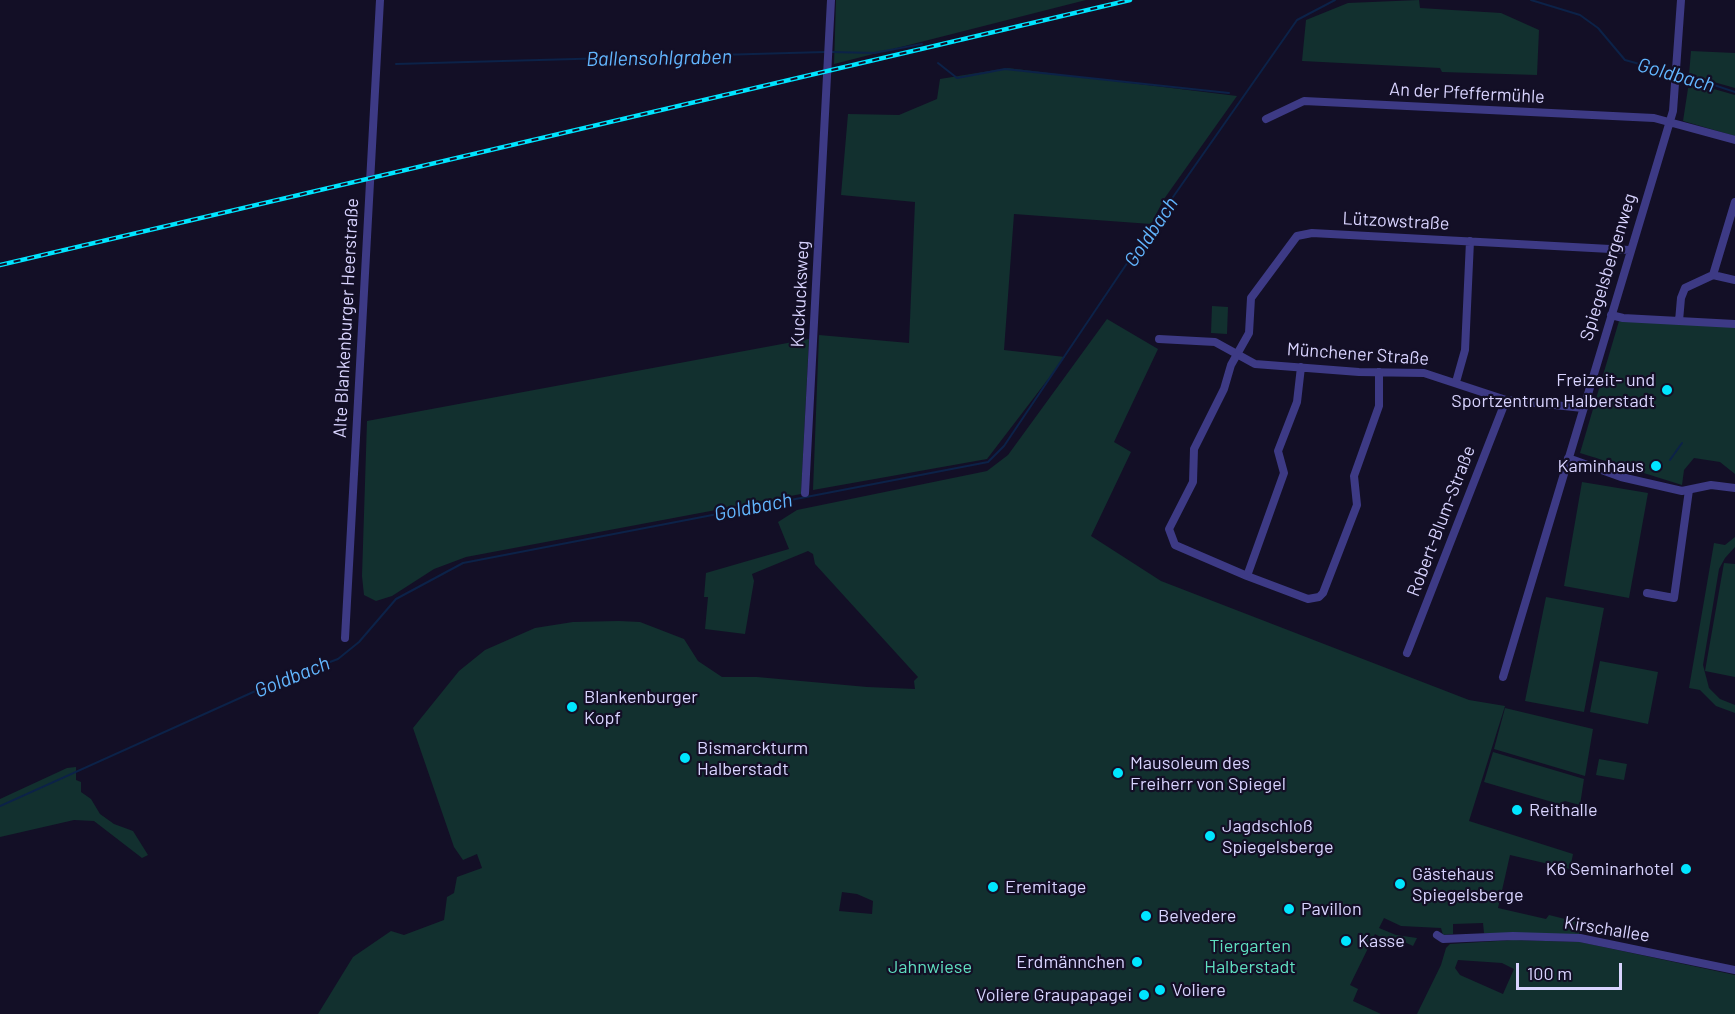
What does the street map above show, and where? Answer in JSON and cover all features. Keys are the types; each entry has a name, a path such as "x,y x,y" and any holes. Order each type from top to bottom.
{"street":[{"name":"Alte Blankenburger Heerstraße","path":"345,638 380,0"},
{"name":"Kuckucksweg","path":"806,493 831,0"},
{"name":"Spiegelsbergenweg","path":"1503,677 1629,250 1670,121 1677,74 1681,0"},
{"name":"An der Pfeffermühle","path":"1266,119 1304,101 1670,121 1735,140"},
{"path":"1715,276 1732,226 1735,202"},
{"name":"Lützowstraße","path":"1238,353 1249,333 1251,298 1291,242 1303,233 1629,250"},
{"path":"1456,382 1465,351 1470,241"},
{"path":"1678,321 1681,298 1685,288 1715,276 1735,280"},
{"path":"1611,315 1623,318 1735,324"},
{"name":"Münchener Straße","path":"1159,339 1215,342 1255,364 1424,373 1506,400 1583,408"},
{"path":"1238,353 1231,365 1224,389 1194,449 1192,482 1171,524 1169,535 1175,545 1308,599 1319,597 1323,593 1357,506 1354,476 1379,406 1379,372"},
{"path":"1247,576 1284,473 1278,451 1297,402 1301,367"},
{"name":"Robert-Blum-Straße","path":"1407,653 1506,400"},
{"path":"1568,458 1621,477 1677,490 1711,485 1735,488"},
{"path":"1647,593 1674,598 1689,490"},
{"name":"Kirschallee","path":"1437,935 1443,939 1513,936 1580,938 1735,970"}],"green space":[{"path":"836,0 1086,0 834,64"},
{"path":"1419,0 1420,8 1501,13 1539,30 1537,75 1442,72 1440,68 1302,61 1306,20 1348,3"},
{"path":"1691,51 1735,53 1735,88 1689,75"},
{"path":"1008,68 1237,96 1164,199 1151,224 1014,214 1004,350 1065,357 987,459 813,490 819,335 909,343 915,202 841,195 848,114 899,115 937,99 940,79"},
{"path":"1689,82 1735,95 1735,136 1683,121"},
{"path":"1212,306 1228,307 1227,334 1211,333"},
{"path":"1107,319 1158,349 1114,442 1131,452 1091,536 1161,581 1469,700 1505,706 1469,821 1573,854 1570,869 1510,855 1498,908 1546,919 1549,915 1581,923 1579,935 1484,933 1483,923 1453,924 1453,934 1443,935 1441,928 1401,926 1384,918 1379,928 1396,935 1417,938 1413,946 1398,939 1396,944 1391,943 1375,934 1350,985 1358,989 1353,1001 1381,1014 318,1014 353,957 391,931 404,935 444,920 447,897 454,893 457,877 482,868 477,854 463,860 454,847 413,728 459,671 485,650 535,628 573,622 619,621 640,622 684,639 698,661 722,677 757,677 915,689 914,681 918,677 815,564 813,554 808,551 752,574 754,581 745,634 705,629 708,597 704,597 706,573 789,549 778,522 797,510 987,471 1008,455","holes":["842,892 857,894 873,901 872,914 839,911"]},
{"name":"Freizeit- und Sportzentrum Halberstadt","path":"1619,321 1735,327 1735,474 1720,462 1694,458 1684,470 1682,485 1580,453"},
{"path":"809,339 801,494 466,557 434,569 392,596 376,601 364,595 362,576 367,421"},
{"path":"1582,482 1648,493 1629,598 1564,586"},
{"path":"1735,537 1735,547 1719,569 1703,665 1709,688 1720,699 1735,705 1735,713 1716,706 1700,690 1689,688 1714,543 1725,545"},
{"path":"1724,563 1735,564 1735,677 1705,671"},
{"path":"1546,597 1604,608 1584,712 1525,701"},
{"path":"1600,661 1658,672 1648,724 1590,712"},
{"path":"1505,708 1593,729 1585,776 1494,749"},
{"path":"1493,752 1584,779 1580,805 1565,801 1559,804 1484,782"},
{"path":"1599,759 1627,764 1624,780 1596,775"},
{"path":"76,767 76,780 81,782 81,792 91,799 100,814 114,824 133,831 148,855 142,858 94,821 74,820 0,837 0,799 67,768"},
{"path":"1513,940 1580,942 1735,975 1735,1014 1417,1014 1441,965 1446,948 1450,944","holes":["1458,960 1502,963 1514,969 1503,994 1460,975 1455,968"]}],"waterway":[{"name":"Goldbach","path":"0,806 271,684 338,659 359,642 396,599 463,563 988,462 1004,446 1138,247 1297,20 1335,0"},
{"name":"Goldbach","path":"1531,0 1580,15 1598,28 1625,60 1672,73"},
{"name":"Ballensohlgraben","path":"831,52 874,53 922,44"},
{"name":"Ballensohlgraben","path":"396,64 825,52"},
{"name":"Ballensohlgraben","path":"938,63 957,78 1005,69 1229,93"},
{"name":"Goldbach","path":"1678,73 1735,92"},
{"path":"1670,460 1682,443"}],"railway":[{"path":"0,265 1130,0"}],"place":[{"name":"Freizeit- und Sportzentrum Halberstadt","path":"1667,390"},
{"name":"Kaminhaus","path":"1656,466"},
{"name":"Blankenburger Kopf","path":"572,707"},
{"name":"Bismarckturm Halberstadt","path":"685,758"},
{"name":"Mausoleum des Freiherr von Spiegel","path":"1118,773"},
{"name":"Reithalle","path":"1517,810"},
{"name":"Jagdschloß Spiegelsberge","path":"1210,836"},
{"name":"K6 Seminarhotel","path":"1686,869"},
{"name":"Gästehaus Spiegelsberge","path":"1400,884"},
{"name":"Eremitage","path":"993,887"},
{"name":"Pavillon","path":"1289,909"},
{"name":"Belvedere","path":"1146,916"},
{"name":"Kasse","path":"1346,941"},
{"name":"Erdmännchen","path":"1137,962"},
{"name":"Voliere","path":"1160,990"},
{"name":"Voliere Graupapagei","path":"1144,995"}],"park label":[{"name":"Tiergarten Halberstadt","path":"1250,956"},
{"name":"Jahnwiese","path":"930,967"}]}
